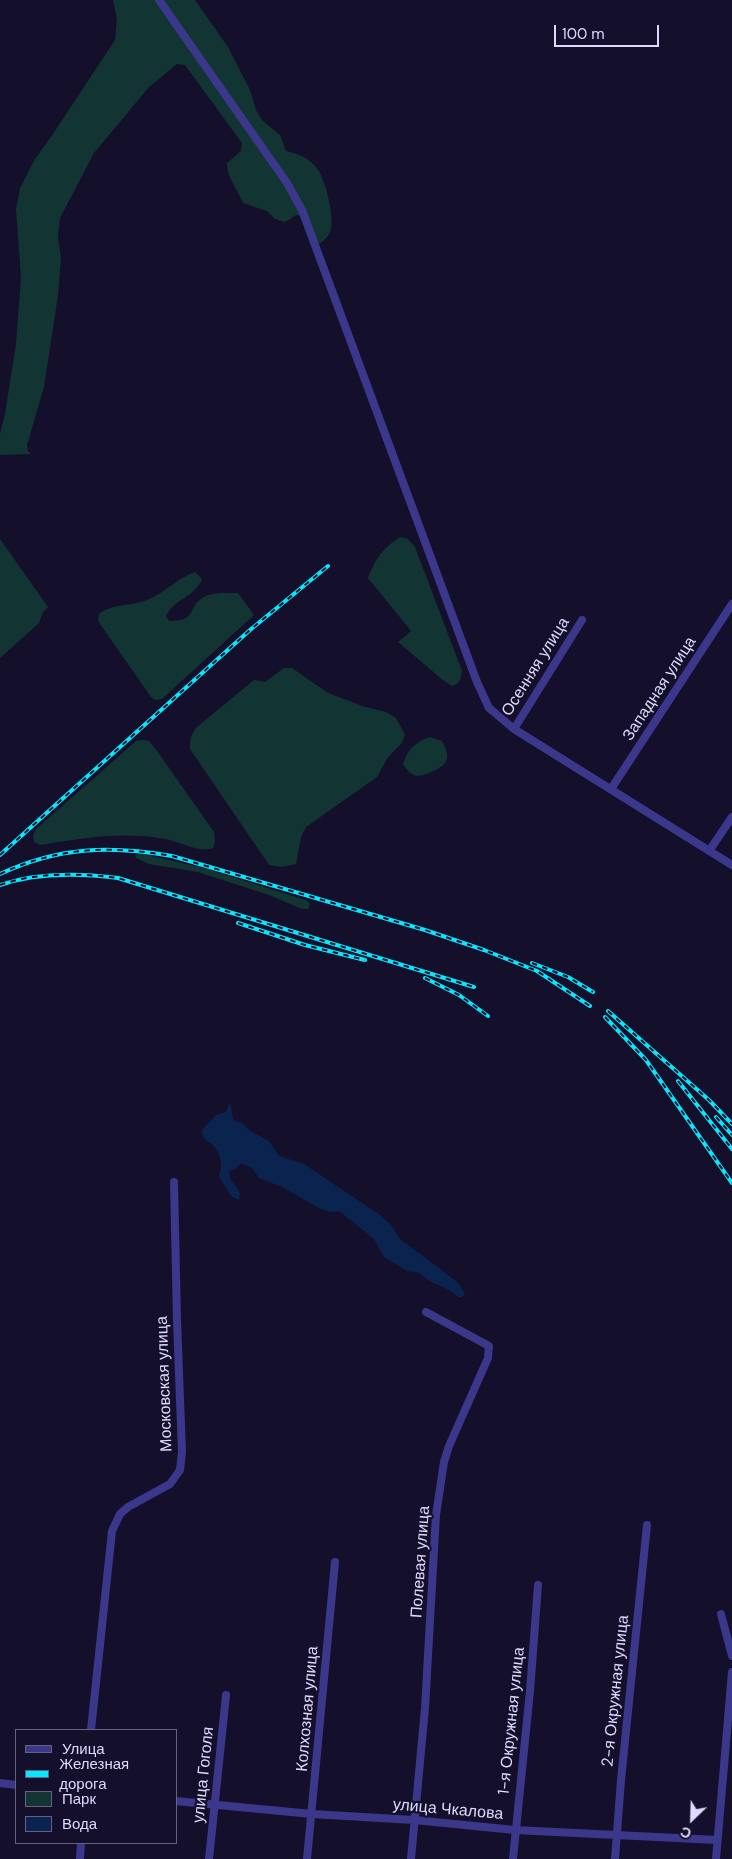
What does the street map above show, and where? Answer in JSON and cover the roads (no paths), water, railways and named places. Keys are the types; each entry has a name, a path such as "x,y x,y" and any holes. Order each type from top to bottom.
{"street":[{"path":"159,0 287,183 302,210 477,682 489,708 514,729 732,865"},
{"name":"Западная улица","path":"610,789 732,604"},
{"name":"Осенняя улица","path":"514,729 582,620"},
{"path":"709,851 732,817"},
{"name":"Московская улица","path":"92,1729 112,1531 124,1511 170,1484 180,1470 182,1452 176,1320 174,1182"},
{"name":"Полевая улица","path":"411,1859 425,1708 436,1515 444,1462 449,1446 488,1358 489,1350 489,1346 426,1312"},
{"name":"2-я Окружная улица","path":"615,1859 621,1780 647,1525"},
{"name":"Колхозная улица","path":"308,1859 335,1562"},
{"name":"1-я Окружная улица","path":"512,1859 530,1691 538,1585"},
{"path":"721,1614 732,1656"},
{"path":"716,1859 732,1672"},
{"name":"улица Гоголя","path":"209,1859 226,1695"},
{"path":"0,1783 15,1785"},
{"name":"улица Чкалова","path":"178,1800 312,1814 414,1820 515,1830 718,1840"},
{"path":"80,1859 81,1844"}],"water":[{"path":"229,1104 233,1120 242,1123 249,1130 269,1141 279,1156 304,1164 380,1215 391,1225 400,1239 458,1283 465,1294 462,1297 458,1297 423,1277 420,1273 407,1271 384,1257 374,1239 339,1211 330,1212 319,1208 282,1187 259,1178 252,1168 241,1163 235,1169 229,1171 230,1178 240,1193 239,1200 231,1196 219,1176 221,1164 218,1152 213,1145 205,1140 202,1130 216,1115 226,1112"}],"railway":[{"path":"0,855 250,630 328,566"},
{"path":"0,874 42,858 84,851 127,850 172,856 425,930 484,950 537,971 590,1006"},
{"path":"0,885 29,878 58,875 118,878 474,987"},
{"path":"238,923 305,945 365,960"},
{"path":"532,963 568,977 593,992"},
{"path":"425,978 459,995 488,1016"},
{"path":"608,1011 709,1100 732,1124"},
{"path":"605,1017 646,1060 732,1183"},
{"path":"678,1081 732,1149"},
{"path":"716,1117 732,1135"}]}
